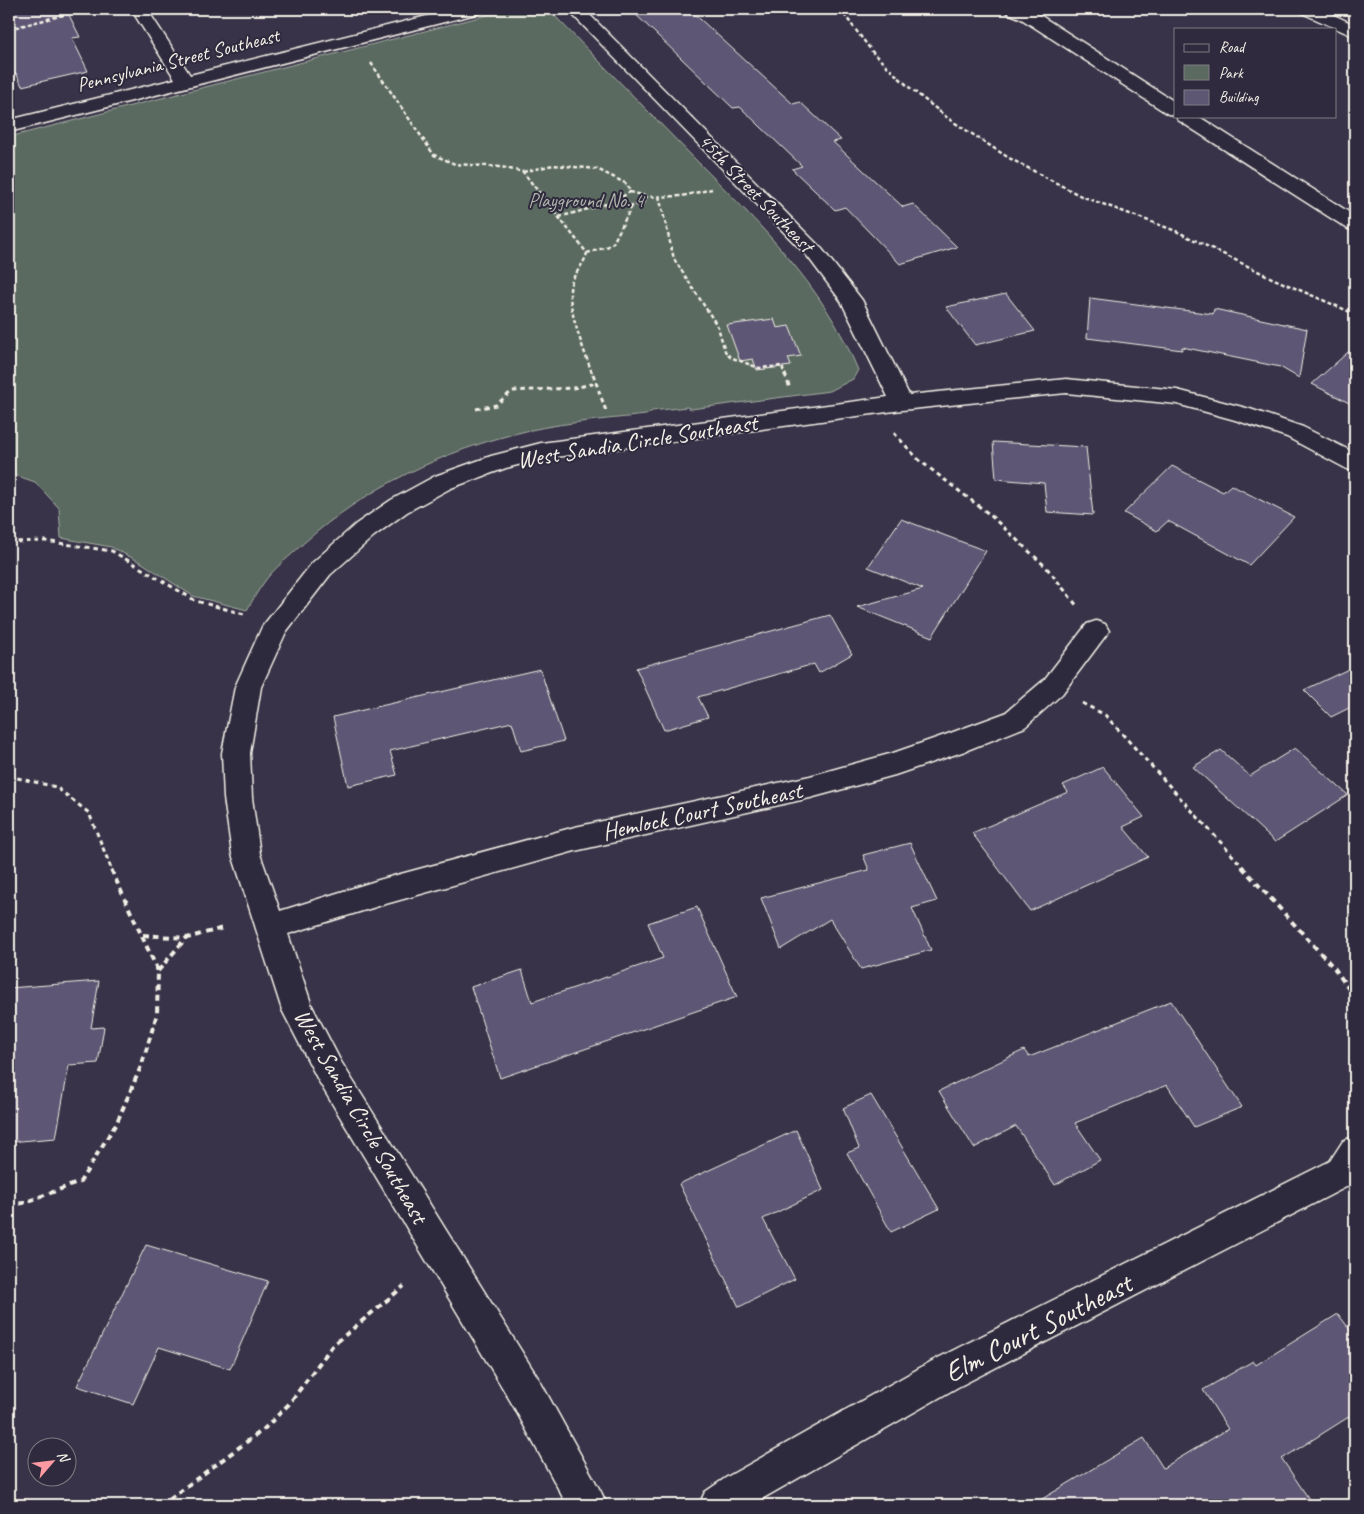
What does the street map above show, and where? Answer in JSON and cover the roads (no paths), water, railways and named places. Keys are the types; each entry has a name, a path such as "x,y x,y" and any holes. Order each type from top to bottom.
{"street":[{"path":"138,9 185,81"},
{"name":"Pennsylvania Street Southeast","path":"9,126 474,9"},
{"name":"45th Street Southeast","path":"575,9 815,253 851,300 891,405"},
{"path":"1014,9 1026,14 1174,109"},
{"path":"1308,9 1355,32"},
{"path":"1188,118 1355,225"},
{"name":"West Sandia Circle Southeast","path":"588,1505 527,1394 329,1070 298,1010 246,854 238,798 236,753 248,687 275,627 321,569 365,530 400,506 443,482 499,462 541,451 891,405 1066,386 1131,390 1177,397 1242,414 1295,432 1355,463"},
{"name":"Hemlock Court Southeast","path":"270,927 399,887 575,839 810,788 895,764 1015,720 1053,687 1096,630"},
{"name":"Elm Court Southeast","path":"718,1505 740,1490 946,1374 1342,1172 1355,1152"}],"park label":[{"name":"Playground No. 4","path":"586,200"}]}
